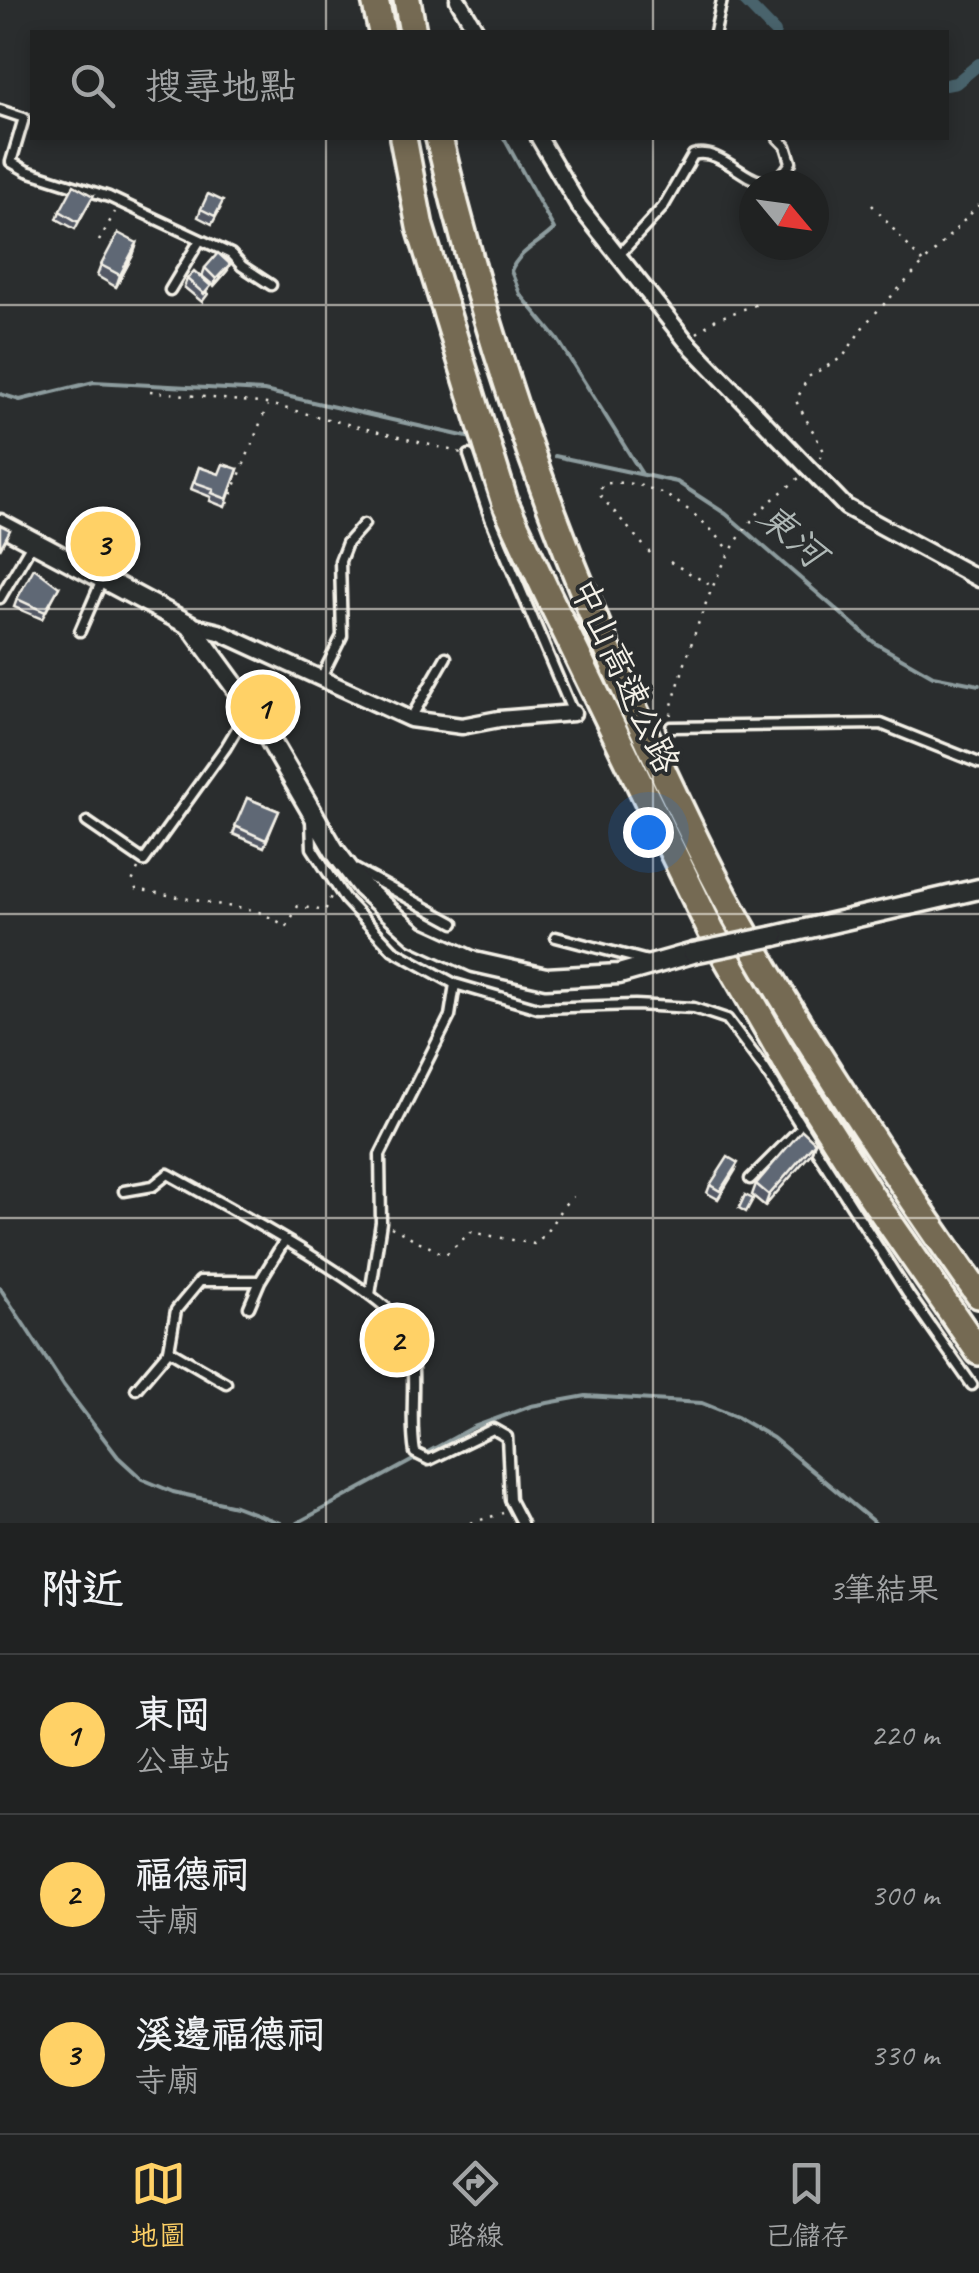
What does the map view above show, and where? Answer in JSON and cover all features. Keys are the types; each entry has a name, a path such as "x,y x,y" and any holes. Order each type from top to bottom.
{"highway":[{"path":"376,0 382,30"},
{"path":"407,0 413,30"},
{"name":"中山高速公路","path":"403,140 420,226 480,446 656,824 794,1075 979,1352"},
{"name":"中山高速公路","path":"440,140 480,298 528,450 573,572 682,814 748,938 887,1163 979,1295"}],"street":[{"path":"458,0 476,30"},
{"path":"540,140 578,206 686,340 846,507 979,579"},
{"path":"0,524 190,625 220,632 410,719 462,726 573,713"},
{"path":"190,625 250,707 362,888 415,935 474,962 546,978 619,974 694,952 979,888"}],"lane":[{"path":"716,30 722,0"},
{"path":"0,110 24,118"},
{"path":"30,114 24,118 12,162 26,171 120,202 230,254 271,285"},
{"path":"619,255 663,207 693,156 702,153 722,157 751,181 769,181 784,173 790,162 780,140"},
{"path":"170,290 200,240"},
{"path":"480,446 490,518 573,713"},
{"path":"321,678 342,636 340,561 347,542 364,524"},
{"path":"0,598 33,542"},
{"path":"80,632 103,579"},
{"path":"410,719 446,657"},
{"path":"87,822 144,861 250,707"},
{"path":"671,726 881,724 979,764"},
{"path":"311,810 312,848 344,899 392,950 455,984 538,1008 694,1008 727,1019 972,1386"},
{"path":"342,860 454,923"},
{"path":"556,937 657,963"},
{"path":"370,1295 381,1222 380,1155 450,1016 455,984"},
{"path":"750,1178 801,1128"},
{"path":"124,1191 153,1186 168,1174 285,1240 370,1295 404,1325 412,1352 411,1429 415,1454 428,1460 493,1429 507,1437 510,1500 522,1523"},
{"path":"249,1307 285,1240"},
{"path":"136,1389 169,1350 176,1310 200,1281 260,1281"},
{"path":"169,1350 226,1384"}],"path":[{"path":"99,241 120,202"},
{"path":"872,205 925,264"},
{"path":"671,726 672,705 697,628 737,541 754,517 825,453 796,401 808,378 843,358 866,324 979,205"},
{"path":"686,340 716,319 758,304"},
{"path":"150,391 268,404 480,446"},
{"path":"228,504 268,404"},
{"path":"650,553 599,494 602,484 618,481 667,493 731,552"},
{"path":"670,562 715,588"},
{"path":"144,861 132,882 136,889 259,912 287,926 298,906 325,911 336,885"},
{"path":"381,1222 445,1254 471,1232 534,1244 545,1237 573,1196"},
{"path":"471,1523 514,1509"}],"building":[{"path":"74,185 93,196 78,222 60,211"},
{"path":"208,194 223,201 215,216 201,209"},
{"path":"118,233 137,243 120,275 101,265"},
{"path":"218,253 230,264 216,279 205,268"},
{"path":"194,271 211,286 204,294 187,279"},
{"path":"223,464 238,469 227,499 194,482 199,467 219,474"},
{"path":"0,525 10,530 0,549"},
{"path":"34,568 59,587 45,612 17,599"},
{"path":"247,798 279,811 266,840 235,826"},
{"path":"802,1130 815,1142 769,1195 756,1184"},
{"path":"728,1157 738,1163 720,1191 710,1185"},
{"path":"745,1195 753,1199 746,1212 739,1208"}],"waterway":[{"path":"744,0 773,30"},
{"path":"949,84 979,64"},
{"path":"505,140 554,229 524,253 511,271 520,294 558,340 642,474"},
{"name":"東河","path":"0,394 20,400 94,382 264,391 476,439"},
{"name":"東河","path":"555,456 677,482 726,514 875,643 933,676 979,685"},
{"path":"0,1288 64,1386 118,1457 142,1479 280,1523"},
{"path":"297,1523 474,1427 531,1406 586,1396 702,1403 737,1417 773,1438 875,1523"}],"place":[{"name":"溪邊福德祠","path":"103,544"},
{"name":"東岡","path":"263,707"},
{"name":"福德祠","path":"397,1340"}]}
